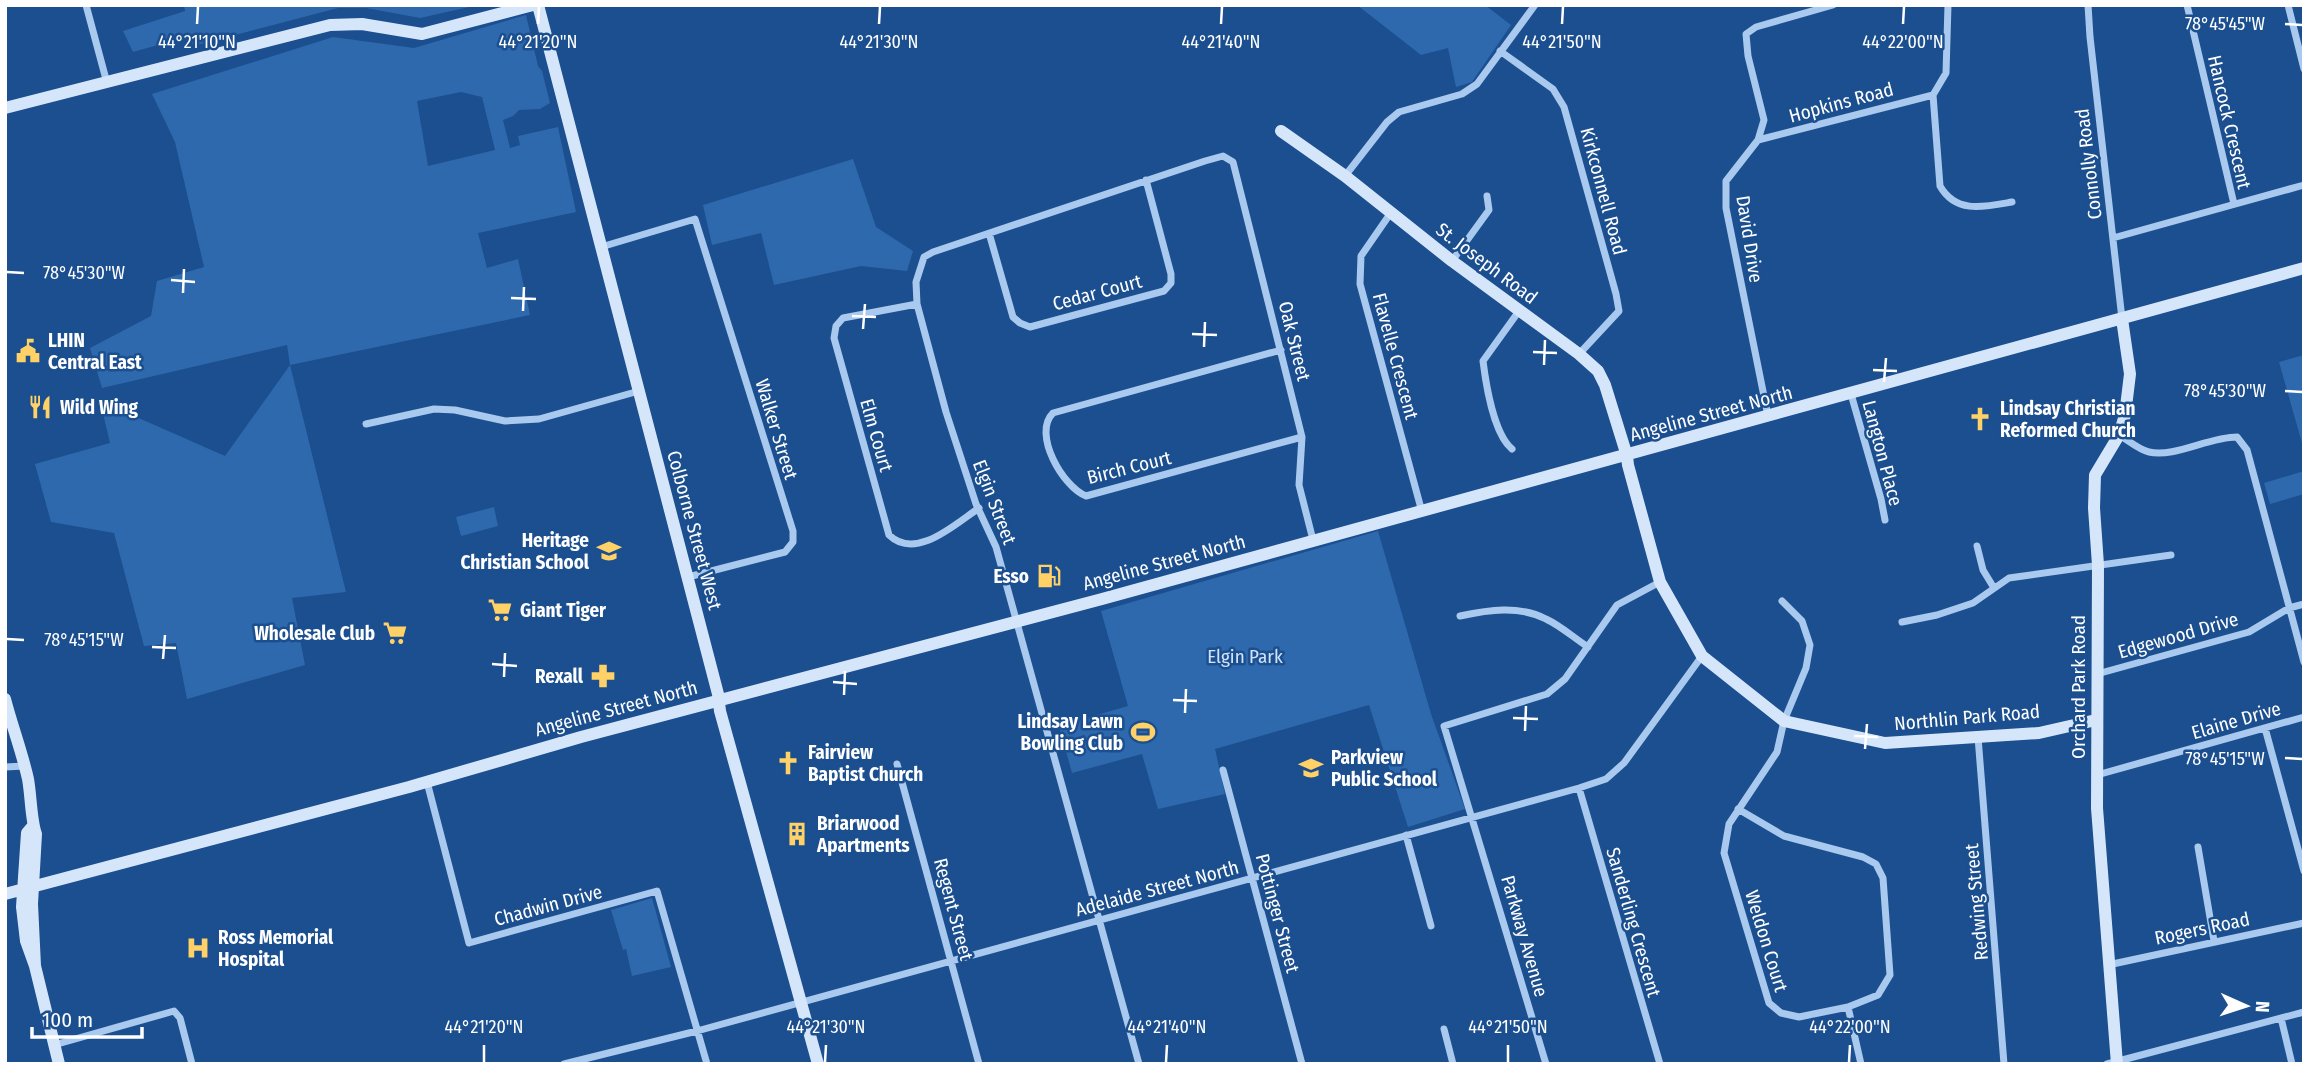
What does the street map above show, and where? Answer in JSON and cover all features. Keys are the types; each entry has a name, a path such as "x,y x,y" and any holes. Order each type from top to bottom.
{"street":[{"path":"86,5 107,83"},
{"path":"5,108 330,25 362,24 422,34 535,5"},
{"name":"Colborne Street West","path":"535,5 818,1064"},
{"path":"1345,176 1387,121 1399,112 1462,94 1477,84 1535,5"},
{"path":"1758,140 1764,120 1748,55 1746,34 1756,27 1833,5"},
{"path":"1948,5 1946,73 1933,94 1940,186 1947,198 1957,204 1985,207 2012,202"},
{"name":"Connolly Road","path":"2088,5 2122,318"},
{"name":"Hancock Crescent","path":"2187,5 2234,204"},
{"path":"2288,5 2304,69"},
{"name":"Kirkconnell Road","path":"1500,51 1553,89 1564,107 1616,294 1619,311 1579,354"},
{"name":"Hopkins Road","path":"1758,140 1933,94"},
{"name":"St. Joseph Road","path":"1281,131 1345,176 1390,214 1579,354 1598,371 1605,385 1627,456"},
{"name":"David Drive","path":"1758,140 1726,181 1726,208 1769,417"},
{"name":"Elgin Street","path":"1139,1064 992,533 979,508 946,412 917,304 916,282 924,257 1223,156"},
{"name":"Oak Street","path":"1223,156 1233,162 1302,437 1299,485 1313,540"},
{"name":"Cedar Court","path":"989,233 1013,317 1030,327 1164,291 1171,283 1171,274 1146,180"},
{"path":"2113,238 2304,185"},
{"path":"1452,261 1489,209 1487,196"},
{"name":"Flavelle Crescent","path":"1390,214 1361,256 1360,284 1422,512"},
{"name":"Walker Street","path":"601,247 695,219 793,531 793,542 785,552 688,577"},
{"name":"Angeline Street North","path":"5,894 427,782 719,700 1115,596 2304,268"},
{"name":"Elm Court","path":"917,304 844,318 836,326 834,338 889,536 895,542 918,545 979,508"},
{"path":"1512,449 1504,443 1487,388 1482,361 1518,311"},
{"name":"Orchard Park Road","path":"2113,1063 2097,775 2098,565 2094,508 2095,475 2119,435 2125,415 2130,374 2122,318"},
{"name":"Birch Court","path":"1281,350 1053,413 1046,424 1046,441 1063,476 1086,496 1302,437"},
{"path":"366,424 434,409 455,410 505,421 539,419 639,391"},
{"name":"Langton Place","path":"1851,394 1885,520"},
{"path":"2119,435 2148,452 2167,452 2223,437 2237,437 2247,450 2304,662"},
{"name":"Northlin Park Road","path":"1627,456 1660,582 1702,656 1784,721 1885,743 2039,733 2096,720"},
{"path":"1977,546 1983,570 1994,588"},
{"path":"1902,622 1937,615 1973,603 2009,579 2171,555"},
{"path":"1460,616 1489,610 1520,611 1545,618 1588,647 1617,605 1660,582"},
{"name":"Weldon Court","path":"1738,809 1784,836 1863,857 1876,864 1883,878 1890,975 1878,995 1848,1007 1799,1017 1781,1013 1769,1003 1724,853 1729,824 1738,809 1777,752 1784,721 1806,668 1810,645 1802,621 1782,601"},
{"name":"Edgewood Drive","path":"2097,674 2249,632 2289,608 2304,604"},
{"name":"Parkway Avenue","path":"1546,1064 1444,726 1548,694 1565,679 1588,647"},
{"name":"Adelaide Street North","path":"564,1064 697,1031 1606,779 1625,764 1702,656"},
{"path":"5,699 25,766 33,812 33,826 27,833 26,940 59,1064"},
{"name":"Elaine Drive","path":"2097,775 2304,717"},
{"path":"2265,728 2304,871"},
{"name":"Redwing Street","path":"1979,737 2004,1064"},
{"name":"Regent Street","path":"897,764 979,1064"},
{"path":"5,767 25,766"},
{"name":"Pottinger Street","path":"1223,770 1302,1064"},
{"name":"Chadwin Drive","path":"427,782 469,943 657,891 697,1031"},
{"name":"Sanderling Crescent","path":"1579,788 1660,1064"},
{"path":"1406,835 1431,926"},
{"path":"2198,847 2214,942"},
{"name":"Rogers Road","path":"2107,965 2304,923"},
{"path":"1848,1007 1861,1064"},
{"path":"53,1045 174,1012 177,1013 192,1064"},
{"path":"2113,1063 2304,1012"},
{"path":"2281,1018 2292,1064"},
{"path":"1444,1029 1453,1064"},
{"path":"697,1031 707,1064"}],"green space":[{"path":"184,5 478,5 420,18 366,8 338,8 193,46 190,36 133,52 123,31 185,11"},
{"path":"1357,5 1485,5 1511,25 1472,82 1456,87 1448,48 1421,55"},
{"path":"526,15 550,103 540,109 519,110 503,120 510,148 520,145 518,136 558,127 576,212 478,233 487,268 518,259 530,315 290,365 287,345 102,388 90,348 151,316 157,281 204,267 175,142 152,94 333,37 414,48","holes":["461,92 482,97 495,150 428,166 417,101"]},
{"path":"853,159 876,227 913,251 907,271 861,266 774,285 761,233 712,245 703,205"},
{"path":"2304,355 2304,450 2279,362"},
{"path":"290,365 346,592 292,598 305,665 187,699 176,643 144,646 114,533 51,522 35,464 110,443 100,401 225,456"},
{"path":"2304,471 2304,494 2270,504 2264,483"},
{"path":"494,507 498,526 461,536 456,517"},
{"name":"Elgin Park","path":"1378,531 1431,714 1465,809 1408,827 1369,705 1215,749 1225,794 1158,809 1142,754 1072,773 1059,726 1128,706 1101,611"},
{"path":"652,898 671,967 632,976 626,949 623,950 611,910"}],"place":[{"name":"LHIN Central East","path":"28,351"},
{"name":"Wild Wing","path":"40,407"},
{"name":"Lindsay Christian Reformed Church","path":"1980,419"},
{"name":"Heritage Christian School","path":"609,551"},
{"name":"Esso","path":"1049,576"},
{"name":"Giant Tiger","path":"500,610"},
{"name":"Wholesale Club","path":"395,633"},
{"name":"Rexall","path":"603,676"},
{"name":"Lindsay Lawn Bowling Club","path":"1143,732"},
{"name":"Fairview Baptist Church","path":"788,763"},
{"name":"Parkview Public School","path":"1311,768"},
{"name":"Briarwood Apartments","path":"797,834"},
{"name":"Ross Memorial Hospital","path":"198,948"}]}
